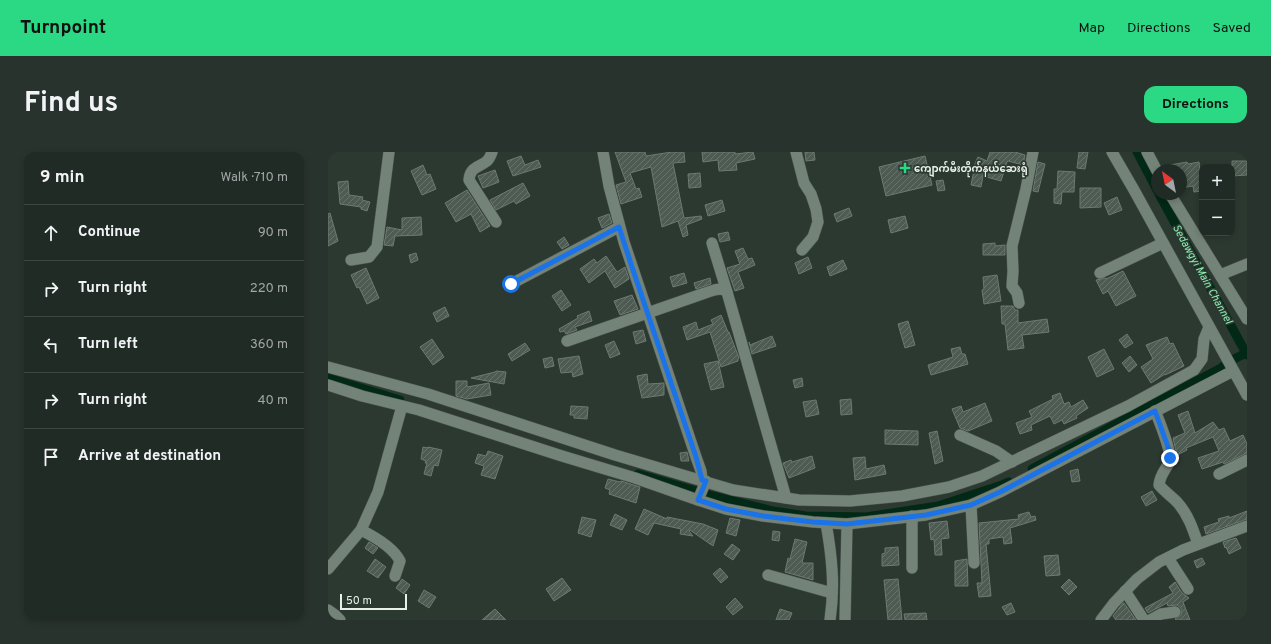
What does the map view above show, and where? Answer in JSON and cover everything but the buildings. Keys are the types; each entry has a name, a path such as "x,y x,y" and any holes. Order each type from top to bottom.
{"street":[{"path":"350,260 369,257 377,247 388,152"},
{"path":"492,152 487,160 469,173 468,180 496,222"},
{"path":"603,152 609,186 619,227 704,482 699,499"},
{"path":"796,152 804,183 811,194 816,209 818,222 813,237 802,250"},
{"path":"1019,303 1017,293 1012,286 1012,246 1026,189 1033,152"},
{"path":"1112,152 1247,395"},
{"path":"1147,152 1153,164"},
{"path":"1173,200 1193,234 1247,319"},
{"path":"511,284 619,227"},
{"path":"712,243 786,498"},
{"path":"1100,273 1163,243"},
{"path":"1220,275 1247,264"},
{"path":"567,341 712,291 720,289 727,292"},
{"path":"328,367 428,394 615,455 733,490 799,500 850,501 902,496 949,487 982,476 1128,406 1194,370 1202,360 1204,338 1209,327"},
{"path":"328,385 362,396 426,412 635,478 726,509 763,516 847,524 926,515 971,505 1000,492 1233,371"},
{"path":"328,569 361,530 378,492 402,406"},
{"path":"1155,411 1168,447 1170,458 1160,478 1159,484 1165,493 1177,503 1187,517 1198,544"},
{"path":"960,435 996,451 1012,462"},
{"path":"1219,474 1247,460"},
{"path":"971,505 974,563"},
{"path":"912,516 912,568"},
{"path":"826,523 832,556 830,620"},
{"path":"845,620 847,524"},
{"path":"1101,620 1114,602 1137,579 1158,562 1198,544 1247,526"},
{"path":"361,530 374,536 397,555 400,561 395,576"},
{"path":"1168,558 1188,589"},
{"path":"768,575 832,594"},
{"path":"1125,591 1144,620"},
{"path":"328,610 336,615 340,620"},
{"path":"1150,620 1161,614 1175,612"}],"waterway":[{"name":"Sedawgyi Main Channel","path":"1137,152 1151,179"},
{"name":"Sedawgyi Main Channel","path":"1162,200 1247,355"},
{"path":"1234,359 1246,353"},
{"path":"1032,469 1226,364"},
{"path":"328,378 400,400"},
{"path":"638,474 709,495 773,511 806,516 866,517 938,506 1009,482"}],"place":[{"name":"ကျောက်မီးတိုက်နယ်ဆေးရုံ","path":"905,168"}],"route":[{"path":"511,284 619,227 681,410 701,471 702,480 706,481 698,500 726,509 763,516 813,522 847,524 926,515 971,505 1000,492 1155,411 1168,447 1170,458"}]}
